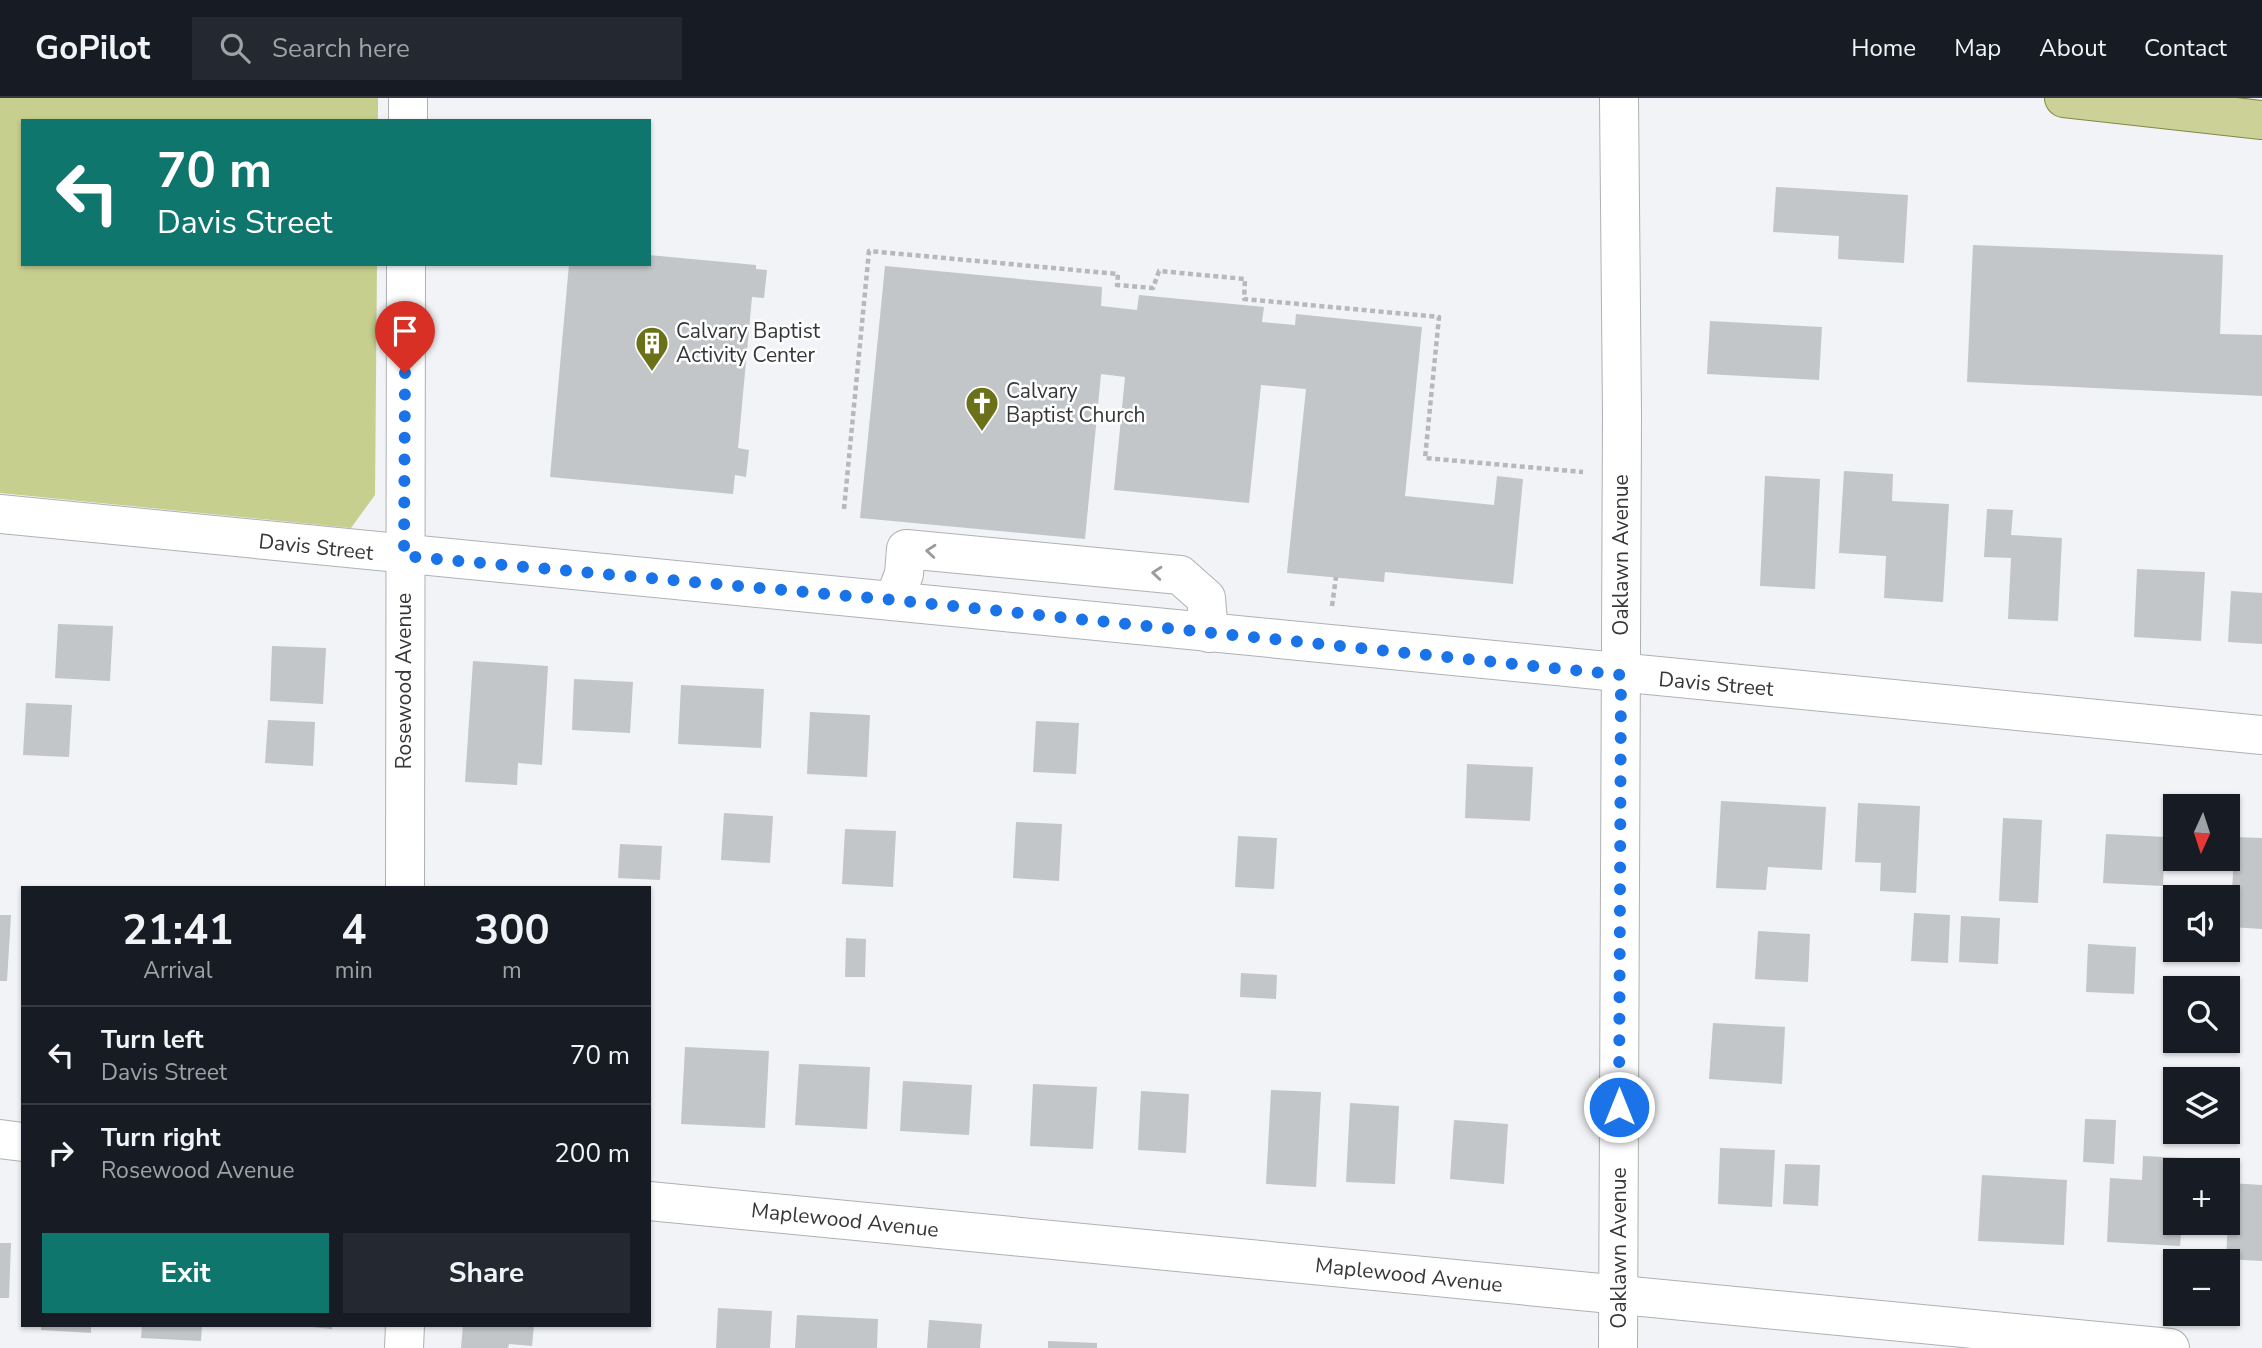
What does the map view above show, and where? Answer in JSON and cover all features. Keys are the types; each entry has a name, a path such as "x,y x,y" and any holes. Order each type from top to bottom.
{"main road":[{"path":"2063,98 2262,120"}],"street":[{"path":"408,98 408,119"},
{"name":"Oaklawn Avenue","path":"1618,1348 1622,476 1619,98"},
{"name":"Rosewood Avenue","path":"405,886 407,266"},
{"name":"Davis Street","path":"0,514 404,556 894,600 1621,675 2262,735"},
{"path":"894,600 904,574 906,549 1180,575 1206,598 1209,633"},
{"path":"0,1139 21,1142"},
{"name":"Maplewood Avenue","path":"651,1201 2169,1348"},
{"path":"404,1348 405,1327"}],"path":[{"path":"844,509 869,251 1118,275 1117,285 1153,288 1159,271 1245,279 1244,299 1438,317 1425,458 1622,476"},
{"path":"1332,610 1336,577"}],"green space":[{"path":"0,98 378,98 378,119 21,119 21,266 377,266 375,495 351,528 0,493"}],"building":[{"path":"1776,187 1908,195 1904,263 1838,259 1839,236 1773,232"},
{"path":"1973,245 2223,255 2220,334 2262,335 2262,396 1967,382"},
{"name":"Calvary Baptist Activity Center","path":"651,255 756,265 756,269 767,270 764,298 752,297 738,448 749,450 746,477 735,475 733,494 550,477 569,266 651,266"},
{"name":"Calvary Baptist Church","path":"885,266 1102,287 1101,306 1137,310 1139,295 1264,307 1262,322 1295,325 1296,314 1422,327 1405,496 1494,505 1497,476 1523,479 1513,584 1385,572 1384,582 1287,573 1306,389 1261,385 1249,503 1114,490 1125,377 1101,374 1085,539 860,518"},
{"path":"1710,321 1822,327 1819,380 1707,374"},
{"path":"1844,471 1893,474 1892,501 1949,504 1943,602 1884,598 1886,556 1839,553"},
{"path":"1765,476 1820,479 1815,589 1760,586"},
{"path":"1987,509 2013,510 2011,535 2062,538 2058,621 2008,619 2011,558 1984,557"},
{"path":"2137,569 2205,572 2201,641 2134,637"},
{"path":"2231,591 2262,593 2262,644 2228,642"},
{"path":"58,624 113,626 110,681 55,678"},
{"path":"272,646 326,648 323,704 270,701"},
{"path":"473,661 548,666 542,765 518,763 517,785 465,782"},
{"path":"574,679 633,682 630,733 572,730"},
{"path":"681,685 764,689 761,748 678,744"},
{"path":"26,703 72,705 69,757 23,755"},
{"path":"810,712 870,715 867,777 807,774"},
{"path":"268,720 315,722 313,766 265,763"},
{"path":"1036,721 1079,723 1076,774 1033,772"},
{"path":"1467,764 1533,767 1530,821 1465,818"},
{"path":"1721,801 1826,807 1822,870 1768,867 1766,890 1716,888"},
{"path":"1858,803 1920,806 1916,893 1880,891 1881,863 1855,862"},
{"path":"724,813 773,816 770,863 721,860"},
{"path":"2003,818 2042,820 2038,903 1999,901"},
{"path":"1016,822 1062,824 1059,881 1013,878"},
{"path":"845,829 896,831 893,887 842,884"},
{"path":"2106,834 2163,837 2163,886 2103,883"},
{"path":"1238,836 1277,838 1274,889 1235,887"},
{"path":"2240,837 2262,838 2262,929 2240,928 2240,885 2232,885 2233,872 2240,872"},
{"path":"620,844 662,846 660,880 618,878"},
{"path":"1914,913 1950,915 1948,963 1911,961"},
{"path":"0,915 11,915 7,981 0,981"},
{"path":"1961,916 2000,918 1998,964 1959,962"},
{"path":"1758,931 1810,934 1808,982 1755,979"},
{"path":"846,938 866,939 865,977 845,977"},
{"path":"2088,944 2136,947 2134,994 2086,992"},
{"path":"1241,973 1277,975 1276,999 1240,997"},
{"path":"1713,1023 1785,1027 1782,1084 1709,1079"},
{"path":"685,1047 769,1051 765,1128 681,1124"},
{"path":"799,1064 870,1067 867,1129 795,1125"},
{"path":"903,1081 972,1085 969,1135 900,1131"},
{"path":"1033,1084 1097,1087 1093,1149 1030,1146"},
{"path":"1271,1090 1321,1092 1316,1187 1266,1184"},
{"path":"1141,1091 1189,1094 1186,1153 1138,1150"},
{"path":"1350,1103 1399,1106 1395,1184 1346,1182"},
{"path":"2085,1119 2116,1120 2114,1164 2083,1162"},
{"path":"1454,1120 1508,1124 1504,1184 1450,1179"},
{"path":"1720,1148 1775,1150 1772,1207 1718,1204"},
{"path":"2143,1156 2185,1158 2163,1158 2163,1235 2181,1235 2180,1246 2107,1242 2110,1178 2142,1180"},
{"path":"1785,1164 1820,1165 1818,1206 1783,1204"},
{"path":"1982,1175 2067,1180 2064,1245 1978,1241"},
{"path":"2240,1184 2262,1185 2262,1261 2240,1260 2240,1249 2227,1249 2227,1235 2240,1235"},
{"path":"0,1243 11,1243 9,1298 0,1298"},
{"path":"718,1308 772,1311 770,1348 716,1348"},
{"path":"797,1315 878,1319 877,1348 795,1348"},
{"path":"929,1320 982,1324 980,1348 927,1348"},
{"path":"41,1327 91,1327 91,1333 41,1330"},
{"path":"142,1327 202,1327 201,1341 141,1338"},
{"path":"463,1327 534,1327 532,1346 509,1344 508,1348 461,1348"},
{"path":"1048,1341 1097,1343 1097,1348 1048,1348"}],"place":[{"name":"Calvary Baptist Activity Center","path":"652,373"},
{"name":"Calvary Baptist Church","path":"982,433"}],"route":[{"path":"405,373 404,556 894,600 1621,675 1619,1107"}]}
